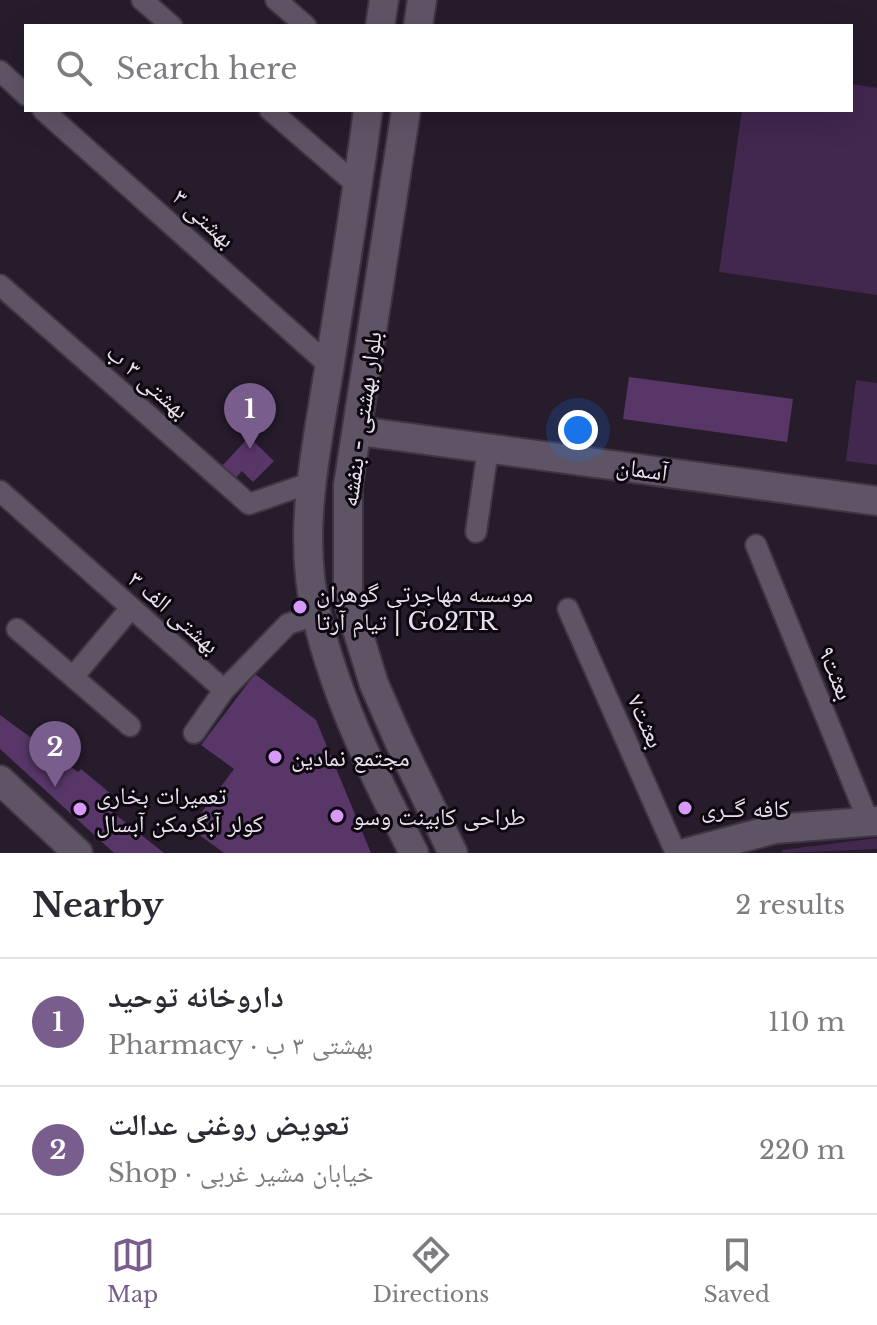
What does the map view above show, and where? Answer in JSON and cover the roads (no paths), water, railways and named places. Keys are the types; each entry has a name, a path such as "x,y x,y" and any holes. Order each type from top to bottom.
{"main road":[{"path":"380,24 384,0"},
{"path":"418,24 422,0"},
{"name":"بلوار بهشتی - بنفشه","path":"368,112 310,483 309,557 316,615 339,694 371,769 414,853"},
{"name":"بلوار بهشتی - بنفشه","path":"406,112 359,431 348,486 348,600 374,684 453,853"},
{"name":"آسمان","path":"359,431 877,501"},
{"path":"0,780 78,853"},
{"path":"0,797 59,853"},
{"path":"685,853 770,842 873,820"}],"street":[{"path":"142,0 170,24"},
{"path":"276,0 304,24"},
{"path":"0,71 24,93"},
{"name":"بهشتی ۳","path":"45,112 330,366"},
{"path":"272,112 358,186"},
{"name":"بهشتی ۳ ب","path":"0,285 249,504 310,483"},
{"path":"476,532 488,449"},
{"name":"بهشتی الف ۳","path":"0,491 224,690 288,624 316,615"},
{"name":"بعثت۹","path":"756,545 873,820"},
{"path":"73,677 130,609"},
{"name":"بعثت۷","path":"568,609 676,853"},
{"path":"17,629 130,726"},
{"path":"194,733 224,690"}],"place":[{"name":"داروخانه توحید","path":"250,449"},
{"name":"موسسه مهاجرتی گوهران تیام آرتا | Go2TR","path":"300,607"},
{"name":"مجتمع نمادین","path":"275,757"},
{"name":"تعویض روغنی عدالت","path":"55,787"},
{"name":"کافه گــری","path":"685,808"},
{"name":"تعمیرات بخاری کولر آبگرمکن آبسال","path":"80,809"},
{"name":"طراحی کابینت وسو","path":"337,816"}]}
